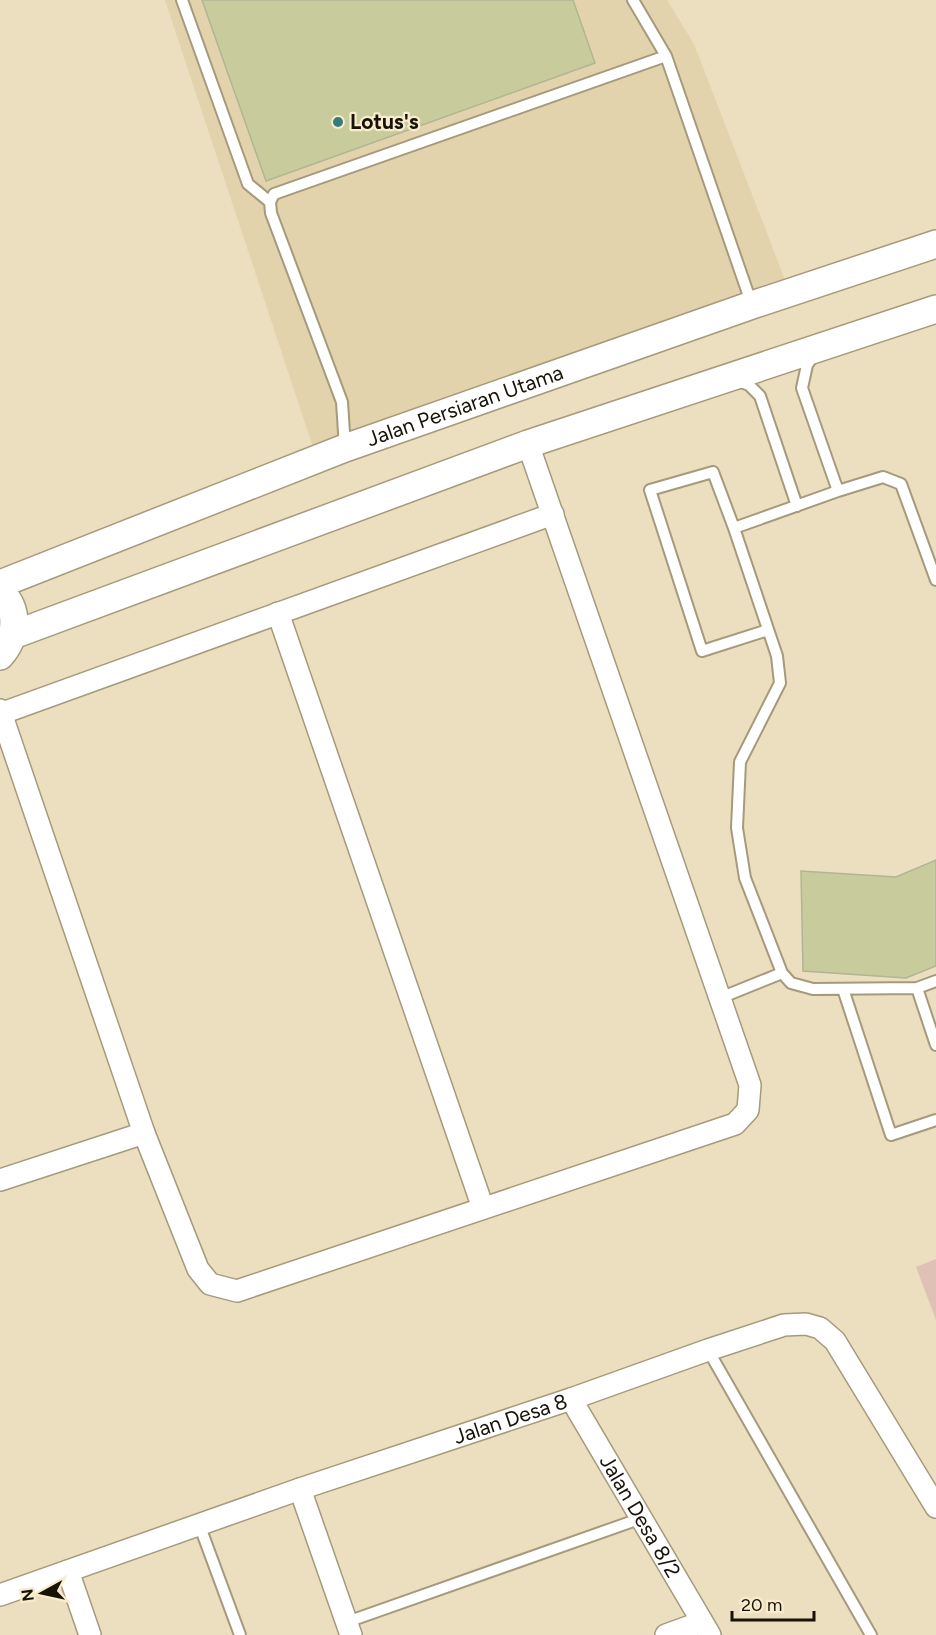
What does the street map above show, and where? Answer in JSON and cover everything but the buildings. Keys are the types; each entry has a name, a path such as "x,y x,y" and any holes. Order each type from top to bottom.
{"street":[{"name":"Jalan Persiaran Utama","path":"0,584 345,448 752,305 936,244"},
{"path":"7,645 528,444 936,309"},
{"path":"528,444 553,514 750,1085 748,1110 735,1124 237,1291 210,1284 198,1269 144,1133 0,713 553,514"},
{"path":"0,591 11,607 14,621 7,645"},
{"path":"278,612 483,1208"},
{"path":"0,1180 144,1133"},
{"name":"Jalan Desa 8","path":"0,1595 300,1489 784,1325 806,1324 820,1328 835,1341 936,1507"},
{"name":"Jalan Desa 8/2","path":"571,1399 706,1629"},
{"path":"300,1489 349,1628"},
{"path":"68,1571 90,1635"},
{"path":"666,1635 706,1629"}],"lane":[{"path":"182,0 248,184 270,202"},
{"path":"633,0 666,56 752,305"},
{"path":"345,448 342,402 271,213 270,202 274,194 666,56"},
{"path":"819,348 807,366 802,388 838,490"},
{"path":"729,378 749,385 760,396 797,506"},
{"path":"768,630 702,651 650,490 713,472 734,528 777,656 780,684 740,762 737,828 745,878 782,973 791,983 813,989 917,988 936,981"},
{"path":"734,528 838,490 883,477 901,484 936,580"},
{"path":"720,998 782,973"},
{"path":"917,988 936,1045"},
{"path":"843,989 891,1135 936,1120"},
{"path":"708,1350 871,1635"},
{"path":"349,1628 642,1518"},
{"path":"199,1524 240,1635"}],"shaded area":[{"path":"165,0 667,0 694,44 785,280 313,447"},
{"path":"936,1259 936,1320 916,1267"}],"place":[{"name":"Lotus's","path":"338,122"}]}
